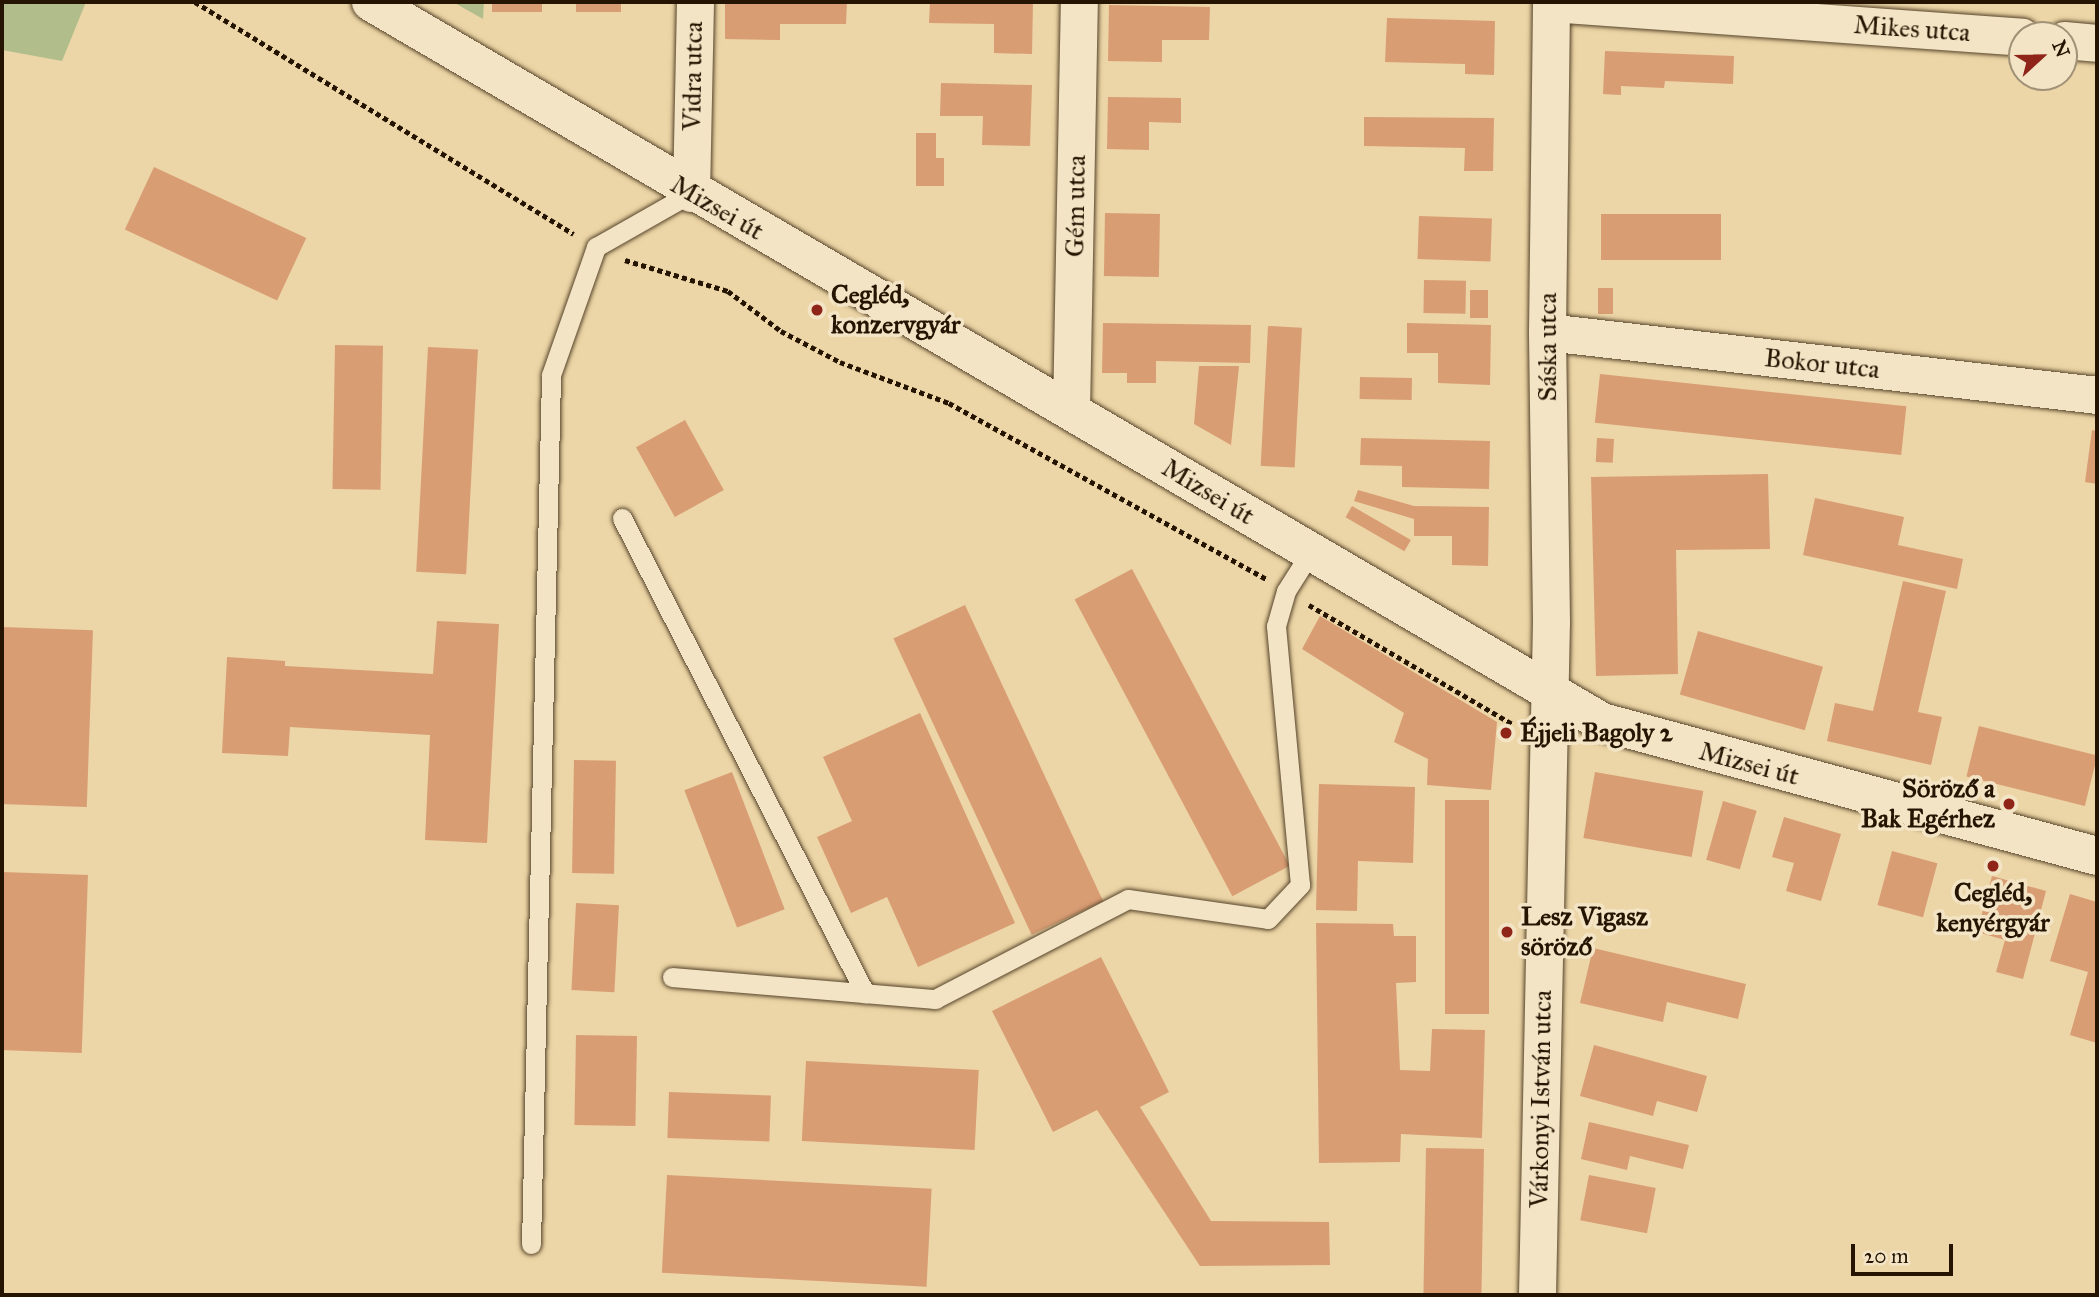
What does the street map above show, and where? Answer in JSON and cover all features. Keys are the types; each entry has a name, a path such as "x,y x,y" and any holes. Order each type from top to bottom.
{"main road":[{"name":"Mizsei út","path":"372,2 691,193 1071,411 1602,722 1653,739 2097,856"}],"street":[{"name":"Vidra utca","path":"691,193 695,2"},
{"name":"Gém utca","path":"1071,411 1079,2"},
{"name":"Mikes utca","path":"1551,2 2008,36"},
{"name":"Sáska utca","path":"1549,692 1547,332 1551,2"},
{"path":"2078,41 2097,43"},
{"name":"Bokor utca","path":"1547,332 2097,395"},
{"name":"Várkonyi István utca","path":"1537,1295 1549,692"}],"lane":[{"path":"531,1244 551,375 596,247 691,193"},
{"path":"622,518 865,993"},
{"path":"673,977 935,999 1128,899 1268,919 1300,885 1276,626 1286,591 1310,553"}],"path":[{"path":"195,2 596,247 649,271 728,291 781,331 840,362 949,403 1286,591 1547,744"}],"green space":[{"path":"2,2 86,2 62,61 2,50"},
{"path":"453,2 484,2 483,19"}],"building":[{"path":"492,2 542,2 542,12 492,12"},
{"path":"576,2 621,2 621,12 576,12"},
{"path":"725,2 847,2 846,24 780,24 780,40 725,39"},
{"path":"930,2 1033,2 1032,54 994,53 994,24 929,23"},
{"path":"1109,5 1210,7 1209,40 1162,40 1162,62 1108,61"},
{"path":"1387,18 1495,21 1494,75 1465,74 1465,64 1385,62"},
{"path":"1605,51 1734,56 1733,84 1665,81 1664,88 1621,86 1621,95 1603,94"},
{"path":"941,83 1032,85 1030,146 982,145 983,116 940,116"},
{"path":"1108,97 1181,98 1181,123 1149,122 1149,150 1107,149"},
{"path":"1364,117 1494,118 1493,171 1464,171 1465,148 1364,146"},
{"path":"916,133 936,133 936,158 944,158 944,186 916,186"},
{"path":"154,167 306,238 277,301 125,230"},
{"path":"1105,213 1160,214 1159,277 1104,276"},
{"path":"1601,214 1721,214 1721,260 1601,260"},
{"path":"1419,216 1492,219 1490,262 1417,259"},
{"path":"1424,280 1466,281 1465,314 1423,313"},
{"path":"1598,288 1613,288 1613,314 1598,314"},
{"path":"1470,290 1488,290 1488,318 1470,318"},
{"path":"1103,323 1251,325 1250,363 1156,361 1156,383 1127,383 1127,373 1102,373"},
{"path":"1407,323 1491,325 1490,385 1438,383 1438,353 1407,353"},
{"path":"1268,326 1302,328 1295,468 1261,466"},
{"path":"335,345 383,346 380,490 332,489"},
{"path":"428,347 478,350 466,574 416,572"},
{"path":"1199,366 1239,366 1231,445 1194,424"},
{"path":"1600,374 1906,406 1901,455 1595,423"},
{"path":"1360,377 1412,378 1412,400 1360,399"},
{"path":"685,420 724,490 675,517 636,447"},
{"path":"2092,430 2097,431 2097,484 2085,482"},
{"path":"1361,438 1490,441 1489,489 1402,487 1402,466 1360,465"},
{"path":"1597,438 1614,439 1613,463 1596,462"},
{"path":"1768,474 1770,549 1676,550 1678,674 1596,676 1591,477"},
{"path":"1358,490 1414,506 1489,507 1488,566 1452,565 1452,536 1414,536 1414,519 1354,501"},
{"path":"1815,498 1904,517 1898,545 1963,559 1957,589 1803,555"},
{"path":"1352,506 1411,540 1404,551 1346,517"},
{"path":"1132,569 1290,866 1232,896 1075,600"},
{"path":"1903,581 1946,591 1918,712 1942,717 1931,765 1827,741 1835,703 1873,711"},
{"path":"965,605 1103,901 1032,935 893,638"},
{"path":"1320,616 1497,722 1491,790 1427,785 1428,759 1394,742 1404,713 1302,649"},
{"path":"437,621 499,624 487,843 425,840 430,735 290,727 288,756 222,753 227,657 285,661 285,666 433,674"},
{"path":"2,627 93,630 87,807 2,804"},
{"path":"1698,631 1823,667 1805,730 1680,694"},
{"path":"920,713 1015,923 918,967 887,897 851,913 817,837 852,821 823,757"},
{"path":"1979,726 2097,755 2085,806 1966,776"},
{"path":"574,760 616,761 614,874 572,873"},
{"path":"732,772 785,909 737,928 684,790"},
{"path":"1595,772 1703,791 1692,857 1583,838"},
{"path":"1319,784 1415,787 1413,863 1358,861 1357,911 1316,910"},
{"path":"1445,800 1489,800 1489,1014 1445,1014"},
{"path":"1723,801 1757,811 1740,869 1706,860"},
{"path":"1784,817 1841,834 1821,901 1786,891 1794,863 1772,857"},
{"path":"1892,851 1937,863 1923,917 1878,905"},
{"path":"2,872 88,875 82,1053 2,1050"},
{"path":"1992,876 2046,891 2023,979 1996,972 2005,940 1977,932"},
{"path":"2070,894 2097,902 2097,1043 2070,1035 2088,972 2050,961"},
{"path":"576,903 619,905 614,992 571,990"},
{"path":"1316,923 1393,924 1394,936 1416,936 1416,982 1396,983 1400,1070 1430,1071 1432,1029 1485,1030 1482,1138 1401,1134 1400,1162 1319,1163"},
{"path":"1593,948 1746,984 1738,1019 1667,1002 1663,1022 1580,1003"},
{"path":"1101,957 1169,1092 1140,1107 1211,1221 1329,1222 1330,1265 1200,1266 1097,1110 1053,1132 992,1011"},
{"path":"576,1035 637,1036 635,1126 574,1125"},
{"path":"1594,1045 1707,1076 1697,1112 1657,1101 1653,1116 1580,1096"},
{"path":"806,1061 979,1070 975,1150 802,1141"},
{"path":"669,1092 771,1096 769,1142 667,1138"},
{"path":"1589,1122 1689,1145 1683,1169 1630,1156 1627,1170 1581,1159"},
{"path":"1426,1148 1484,1149 1481,1295 1423,1295"},
{"path":"667,1175 932,1189 927,1287 662,1273"},
{"path":"1589,1175 1656,1188 1647,1233 1580,1220"}],"place":[{"name":"Cegléd, konzervgyár","path":"817,310"},
{"name":"Éjjeli Bagoly 2","path":"1506,733"},
{"name":"Söröző a Bak Egérhez","path":"2009,804"},
{"name":"Cegléd, kenyérgyár","path":"1993,866"},
{"name":"Lesz Vigasz söröző","path":"1507,932"}]}
